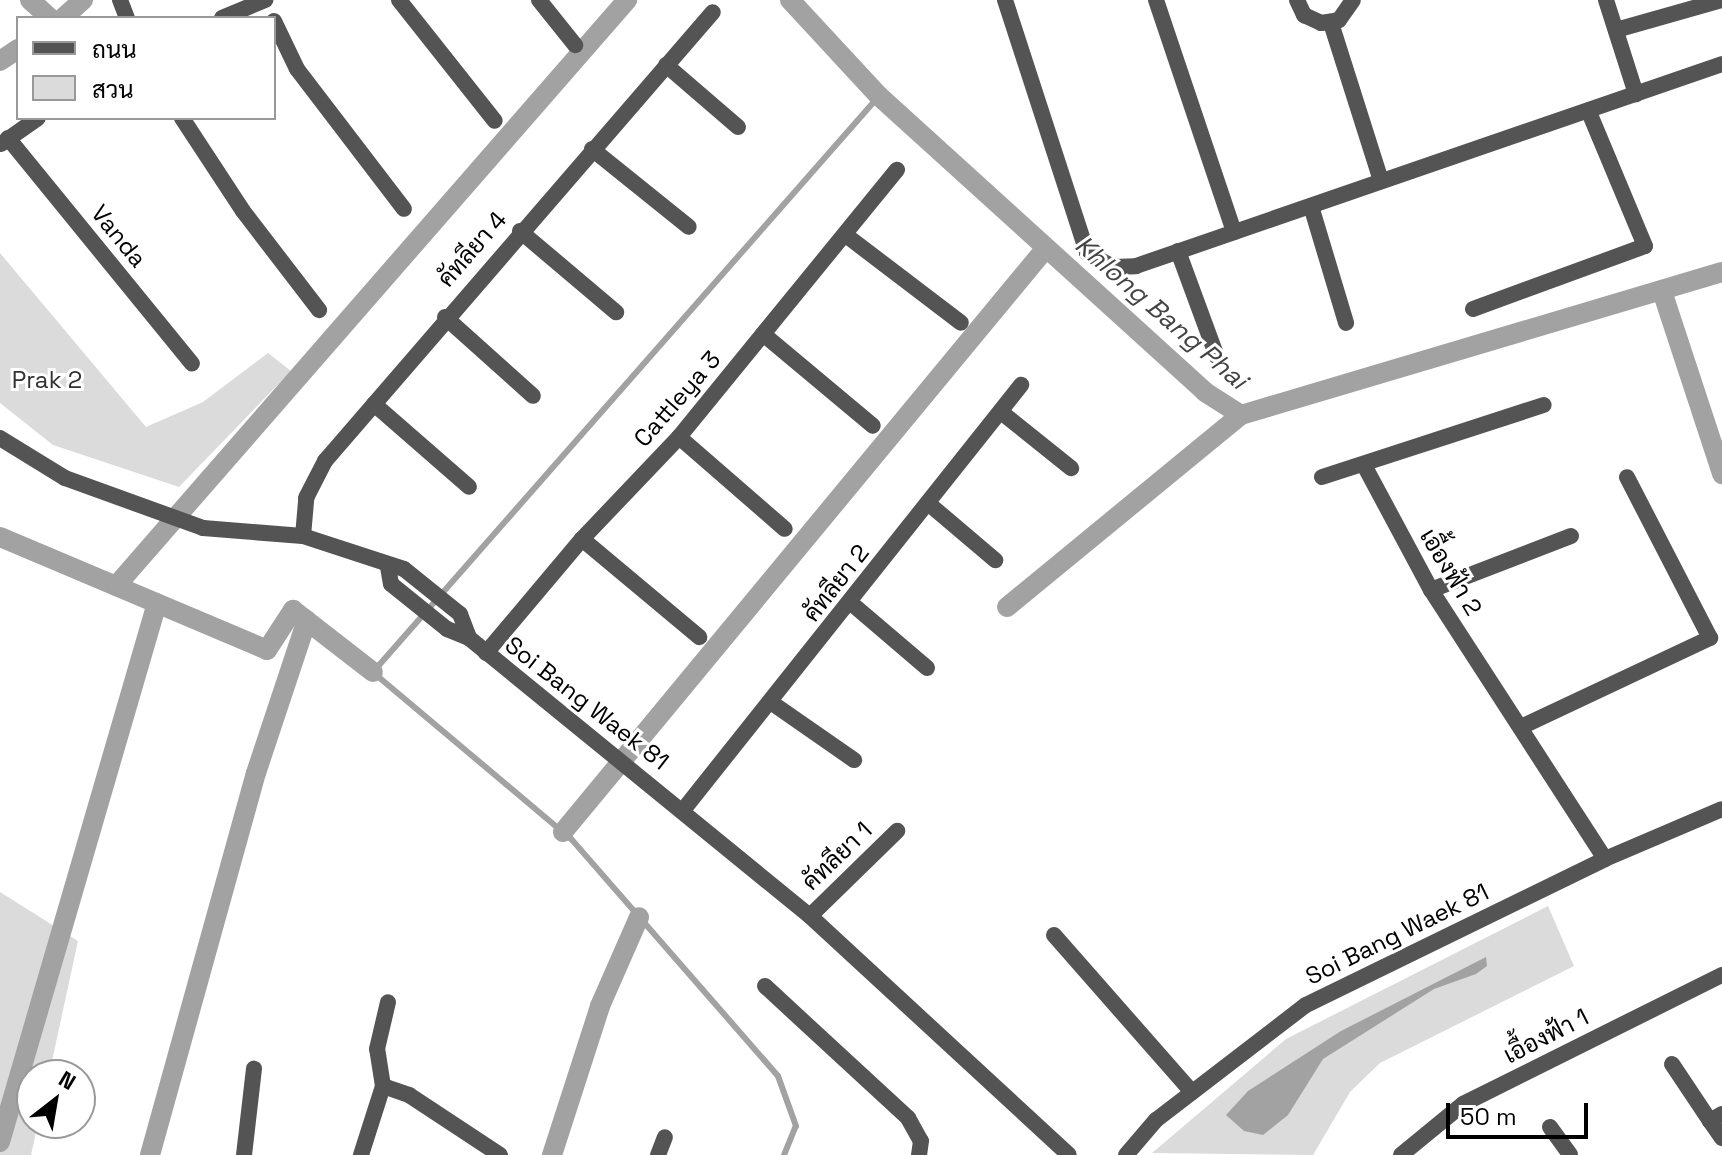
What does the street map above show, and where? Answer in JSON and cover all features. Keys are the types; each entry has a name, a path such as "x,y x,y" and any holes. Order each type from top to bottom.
{"street":[{"path":"227,16 264,0"},
{"path":"399,0 495,121"},
{"path":"539,0 575,45"},
{"path":"1005,0 1087,253 1113,267 1178,251 1722,65"},
{"path":"1156,0 1234,232"},
{"path":"1297,0 1312,20 1331,23 1346,15 1353,0"},
{"path":"1616,30 1722,0"},
{"path":"1610,1 1636,94"},
{"name":"คัทลียา 4","path":"303,536 306,498 325,461 445,317 713,12"},
{"path":"1331,23 1381,181"},
{"path":"276,26 297,69 385,191 404,209"},
{"path":"666,65 738,127"},
{"path":"1473,309 1645,246 1588,110"},
{"name":"Vanda","path":"35,120 4,141 192,364"},
{"path":"183,120 243,211 319,310"},
{"path":"592,149 689,227"},
{"name":"Cattleya 3","path":"486,653 582,539 679,437 847,236 897,170"},
{"path":"1311,206 1346,323"},
{"path":"520,231 616,312"},
{"path":"847,236 961,323"},
{"path":"1178,251 1217,357"},
{"path":"445,317 533,396"},
{"path":"763,334 873,426"},
{"name":"คัทลียา 2","path":"684,809 772,703 1021,385"},
{"path":"374,404 469,487"},
{"path":"1322,477 1544,405"},
{"path":"1001,412 1071,468"},
{"path":"679,437 785,529"},
{"name":"Soi Bang Waek 81","path":"0,438 65,478 203,528 303,536 395,573 447,629 469,638 603,748 684,809 810,916 1069,1155"},
{"name":"เอื้องฟ้า 2","path":"1364,465 1431,590 1523,726 1605,859"},
{"path":"1523,726 1710,638 1627,477"},
{"path":"929,504 995,560"},
{"path":"1431,590 1571,536"},
{"path":"582,539 699,637"},
{"path":"395,573 460,614 469,638"},
{"path":"851,603 927,668"},
{"path":"772,703 854,760"},
{"name":"Soi Bang Waek 81","path":"1126,1155 1156,1120 1306,1005 1605,859 1722,809"},
{"name":"คัทลียา 1","path":"810,916 897,831"},
{"path":"1054,935 1192,1092"},
{"name":"เอื้องฟ้า 1","path":"1401,1155 1463,1104 1722,975"},
{"path":"765,986 908,1118 921,1141 919,1155"},
{"path":"361,1155 383,1086 377,1049 388,1002"},
{"path":"1672,1064 1716,1117 1722,1138"},
{"path":"244,1155 254,1069"},
{"path":"383,1086 409,1095 500,1155"},
{"path":"1550,1127 1570,1155"},
{"path":"658,1155 665,1137"}],"green space":[{"name":"Prak 2","path":"0,253 146,427 203,402 268,353 291,371 179,487 53,445 0,403"},
{"path":"0,892 78,941 52,1059 16,1059 16,1139 34,1139 31,1155 0,1155"},
{"path":"1548,906 1574,966 1380,1063 1350,1092 1313,1155 1152,1153 1286,1039"}],"shaded area":[{"path":"1486,957 1487,966 1476,974 1434,989 1323,1059 1288,1115 1263,1135 1244,1131 1226,1115 1248,1091 1341,1031"}],"waterway":[{"path":"30,0 48,16"},
{"path":"65,16 83,0"},
{"path":"116,586 627,0"},
{"name":"Khlong Bang Phai","path":"790,0 879,96 1205,392 1241,415 1722,272"},
{"path":"0,61 16,50"},
{"path":"784,1155 796,1126 778,1076 571,839 373,672 879,96"},
{"path":"563,832 1046,248"},
{"path":"1662,291 1722,474"},
{"path":"1007,607 1241,415"},
{"path":"0,537 267,650 293,610 373,672"},
{"path":"0,1142 157,603"},
{"path":"150,1155 256,773 307,620"},
{"path":"552,1155 600,1006 639,917"}]}
